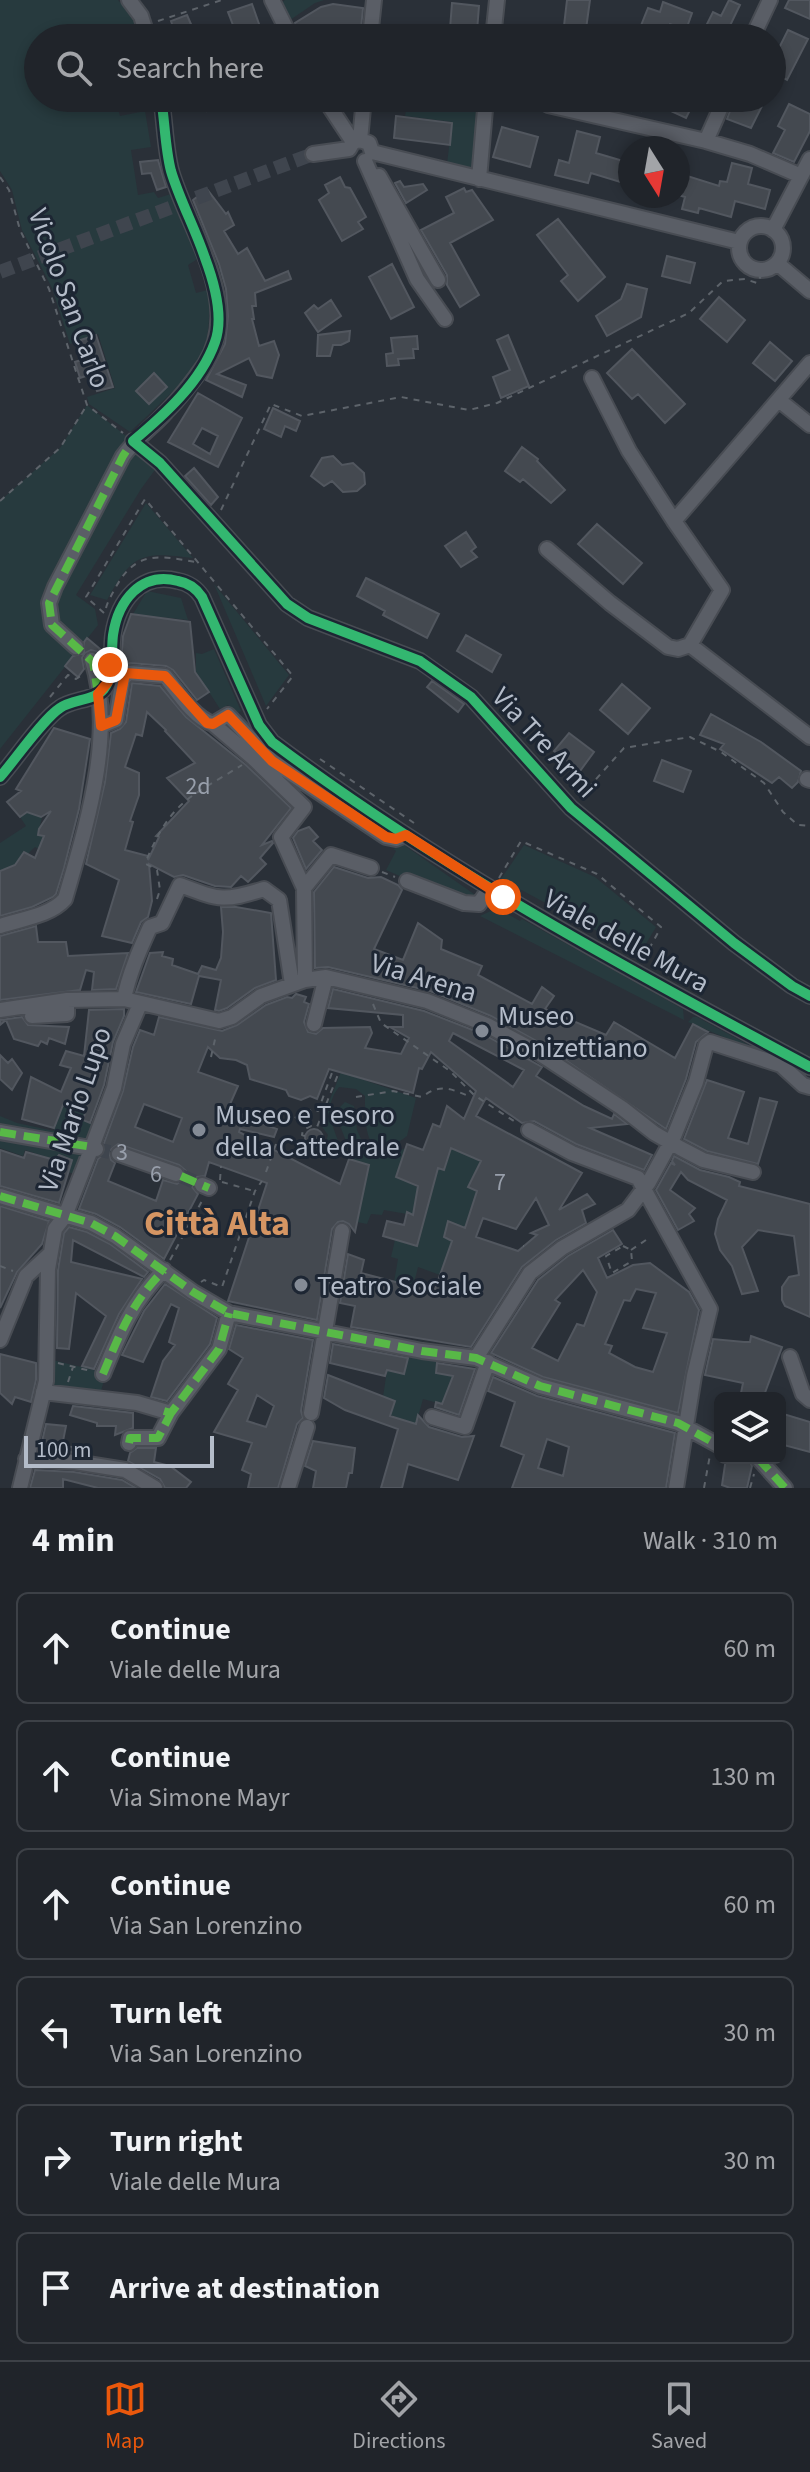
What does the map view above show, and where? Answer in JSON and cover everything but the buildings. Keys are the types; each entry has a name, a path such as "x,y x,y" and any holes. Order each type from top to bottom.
{"street":[{"path":"129,0 146,24"},
{"path":"272,0 284,24"},
{"path":"371,24 374,0"},
{"path":"494,24 497,0"},
{"path":"759,24 770,0"},
{"path":"76,647 52,625 49,603 123,456 133,441 167,412 205,363 216,339 215,291 170,168 163,112"},
{"path":"333,112 354,144"},
{"path":"361,112 353,160 369,157 479,179 739,242"},
{"path":"479,179 485,112"},
{"path":"579,112 706,141 750,154 801,176"},
{"path":"706,141 719,112"},
{"path":"313,154 354,144"},
{"path":"369,157 438,280"},
{"path":"369,157 417,279 445,319"},
{"path":"773,230 810,159"},
{"path":"768,270 782,252 782,244 773,230 761,226 752,228 739,242 739,255 743,262 752,269 768,270 810,291"},
{"path":"674,521 810,363"},
{"path":"547,549 668,647 678,649 690,645 722,590 629,451 592,378"},
{"path":"785,405 810,425"},
{"name":"Via Tre Armi","path":"133,441 153,455 287,604 308,618 420,661 471,697 571,808 734,943 810,996"},
{"name":"Viale delle Mura","path":"98,694 105,688 109,676 116,622 136,587 157,578 193,586 202,597 264,733 281,749 406,835 637,974 810,1067"},
{"path":"690,645 810,737"},
{"path":"0,926 47,912 65,899 90,810 101,726 92,660"},
{"path":"101,726 116,720 125,673 165,676 210,723 253,758 304,807 281,837 304,888 292,984"},
{"path":"0,777 59,708 98,694"},
{"path":"210,723 228,715 272,761 386,837 396,839 406,835"},
{"path":"304,888 331,855 371,868"},
{"path":"407,881 464,903 479,904 492,884"},
{"path":"124,999 130,971 150,927 162,923 180,885 220,900 235,899 264,889 279,900 292,984"},
{"name":"Via Arena","path":"314,1024 326,977"},
{"name":"Via Arena","path":"219,1021 232,1017 261,996 292,984 326,977 427,1001 487,1025 537,1052 670,1143 703,1160 753,1172"},
{"path":"0,1010 67,1000 124,999 219,1021"},
{"path":"32,1016 67,1014 67,1000"},
{"name":"Via Mario Lupo","path":"50,1254 55,1229 65,1216 94,1148 114,1088 123,1044 140,1004"},
{"path":"432,1417 465,1427 482,1360 530,1273 562,1248 628,1210 670,1143 696,1082 706,1045 710,1042 781,1065 803,1085 810,1087"},
{"path":"529,1130 572,1153 638,1178 710,1309 692,1390 676,1488"},
{"path":"0,1132 94,1148"},
{"path":"119,1154 176,1174"},
{"path":"0,1196 91,1223 166,1267 193,1292 229,1313 482,1360 540,1386 687,1427 714,1443"},
{"path":"288,1488 309,1420 342,1231"},
{"path":"0,1340 26,1276 50,1254"},
{"path":"20,1488 46,1381 50,1254"},
{"path":"103,1374 128,1315 166,1267"},
{"path":"129,1443 130,1438 158,1438 168,1412 219,1349 229,1313"},
{"path":"790,1357 803,1394 810,1400"},
{"path":"43,1392 137,1403 168,1412"},
{"path":"26,1459 75,1462 125,1470 155,1488"},
{"path":"761,1464 785,1488"}],"path":[{"path":"166,24 222,0"},
{"path":"213,521 271,404 302,416 401,397 469,410 497,403 689,313 723,281 742,282 745,279 757,283 768,270"},
{"path":"0,501 60,448 87,405"},
{"path":"106,616 86,597 145,499 293,676 265,711"},
{"path":"73,677 80,678"},
{"path":"571,808 624,748 690,737 721,752 764,783 783,812 798,825 810,826"},
{"path":"172,904 157,899 160,890 157,870 146,864 157,836 173,811 191,795 253,758"},
{"path":"320,759 420,827"},
{"path":"492,884 521,841 597,874 661,927 642,961"},
{"path":"371,868 407,881"},
{"path":"365,985 381,1023 450,1071 474,1095 529,1130"},
{"path":"211,1057 219,1021"},
{"path":"284,1123 313,1109 318,1111 333,1070"},
{"path":"305,1136 302,1135 303,1130 317,1127 339,1072"},
{"path":"356,1097 393,1091 422,1097 434,1088 448,1088 466,1095"},
{"path":"239,1116 260,1107"},
{"path":"266,1172 276,1144"},
{"path":"166,1267 221,1166"},
{"path":"193,1292 203,1280 222,1287 255,1191 262,1181"},
{"path":"211,1185 255,1191"},
{"path":"631,1250 646,1240"},
{"path":"623,1246 631,1250 631,1262 612,1273 606,1255 623,1246"},
{"path":"45,1360 103,1374"},
{"path":"704,1488 714,1451"},
{"path":"750,1488 756,1464"}],"green space":[{"path":"0,0 118,0 139,24 24,24 24,112 119,112 120,116 145,112 151,147 131,150 138,195 154,192 158,198 171,194 199,258 188,265 196,293 208,290 208,330 203,353 191,372 130,432 89,404 87,397 115,388 98,334 70,344 52,288 22,230 12,190 0,171"},
{"path":"285,0 324,0 290,20 281,3"},
{"path":"406,112 481,112 476,174 447,164 452,122 405,116"},
{"path":"87,405 160,463 76,595 95,609 98,625 0,749 0,501 60,448"},
{"path":"146,503 193,558 161,555 140,559 124,573 107,600 90,595"},
{"path":"214,584 289,675 266,706"},
{"path":"147,591 181,598 188,620 133,614"},
{"path":"214,649 241,711 237,714 228,705 220,709 196,672 196,653"},
{"path":"33,806 30,813 42,817 38,834 44,836 39,849 35,847 16,865 0,871 0,843 26,826 20,817"},
{"path":"404,845 481,899 475,903 409,872 402,877 386,870 396,851 393,849"},
{"path":"524,845 595,877 656,927 640,954 501,879"},
{"path":"497,908 683,1009 684,1020 480,916"},
{"path":"697,1017 771,1057 688,1022"},
{"path":"341,1072 416,1098 407,1136 393,1145 382,1148 375,1145 367,1130 365,1096 356,1089 339,1087 330,1108 339,1143 324,1159 297,1155 301,1143 312,1149 325,1145 328,1135 320,1124"},
{"path":"345,1102 354,1106 357,1130 365,1148 384,1157 406,1148 399,1167 409,1182 418,1188 413,1215 384,1210 382,1215 371,1214 367,1224 357,1222 369,1165 349,1159 351,1154 339,1123 338,1109"},
{"path":"63,1105 85,1113 83,1120 96,1125 74,1174 50,1166 50,1158 25,1150 23,1156 0,1148 0,1116 54,1131"},
{"path":"452,1145 481,1161 469,1187 485,1195 472,1205 465,1228 448,1222 444,1237 452,1241 440,1275 418,1267 413,1287 394,1282 398,1259 391,1257 395,1240 416,1246 438,1168 445,1169"},
{"path":"409,1350 439,1355 436,1372 453,1376 442,1404 423,1399 416,1424 390,1415 395,1402 383,1397 387,1370 404,1374"},
{"path":"48,1359 106,1373 99,1398 46,1390"}],"tunnel":[{"path":"0,272 313,154"},
{"path":"96,1149 119,1154"},
{"path":"181,1176 202,1185"}],"marked path":[{"path":"98,694 93,662 52,625 49,603 133,441"},
{"path":"207,723 213,724"},
{"path":"0,1132 92,1147"},
{"path":"181,1176 209,1188"},
{"path":"0,1196 91,1223 229,1313 422,1351 476,1358 540,1386 678,1423 714,1443"},
{"path":"103,1374 135,1306 164,1270"},
{"path":"164,1411 171,1413 219,1349 229,1313"},
{"path":"129,1443 130,1438 158,1438 171,1413"},
{"path":"763,1464 785,1488"}],"cycle path":[{"path":"163,112 171,171 212,278 217,300 218,332 209,357 191,384 169,409 133,441 160,463 287,604 308,618 420,661 471,697 571,808 734,943 810,996"},
{"path":"0,777 53,713 65,705 95,696 104,689 111,670 113,635 126,600 142,585 153,580 186,583 202,597 259,725 272,742 467,874 603,954 810,1067"}],"place":[{"name":"Museo Donizettiano","path":"482,1031"},
{"name":"Museo e Tesoro della Cattedrale","path":"199,1130"},
{"name":"Teatro Sociale","path":"301,1285"}],"district":[{"name":"Città Alta","path":"217,1222"}],"route":[{"path":"110,665 108,682 98,694 101,726 116,720 125,673 165,676 207,723 213,724 228,715 272,761 386,837 396,839 406,835 503,897"}]}
